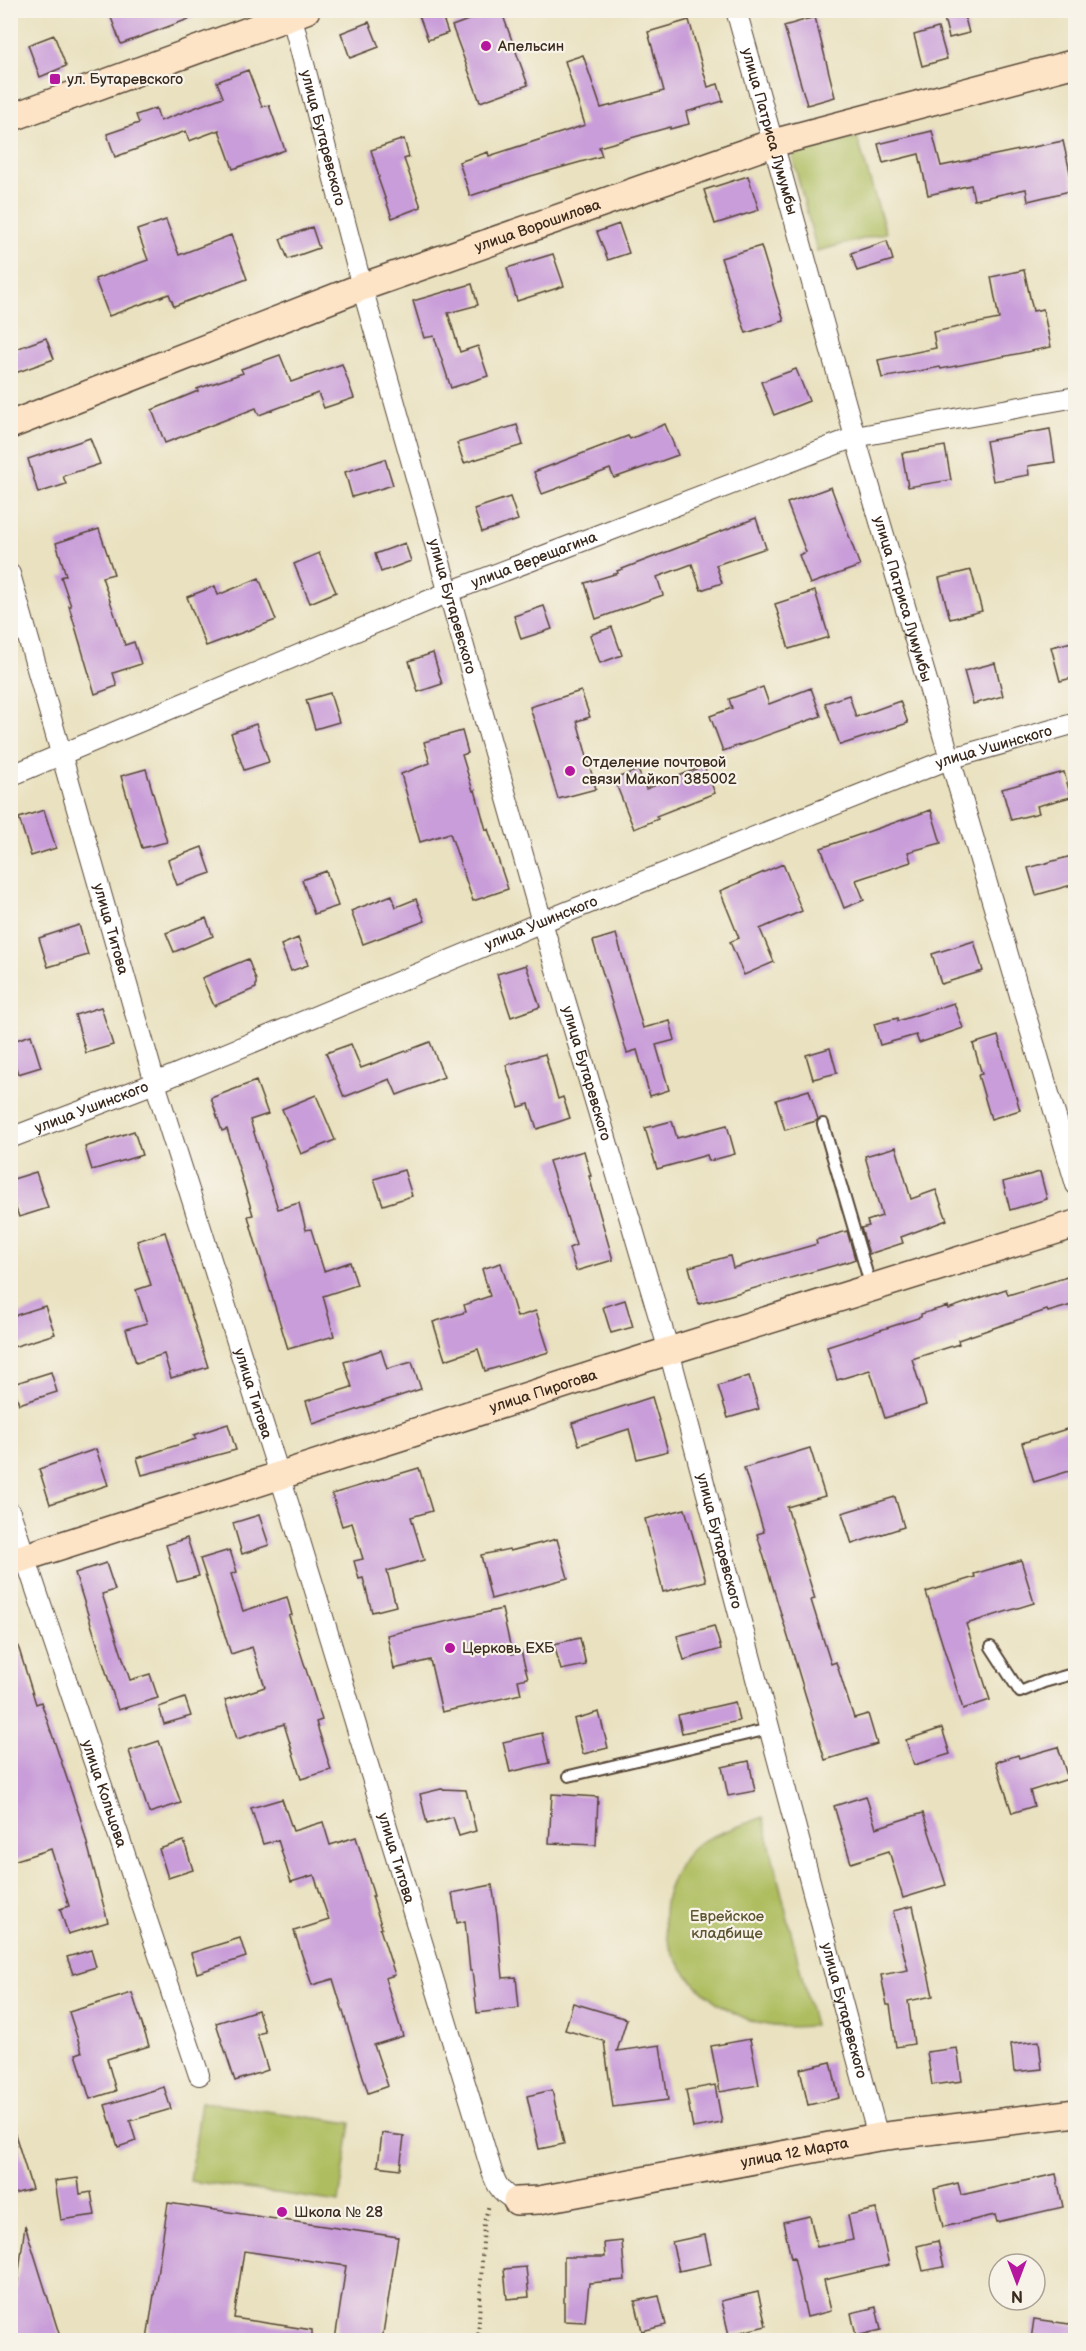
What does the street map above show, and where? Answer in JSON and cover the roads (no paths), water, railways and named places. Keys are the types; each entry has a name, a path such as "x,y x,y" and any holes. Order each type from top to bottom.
{"street":[{"name":"улица Патриса Лумумбы","path":"736,10 855,437 1076,1185"},
{"path":"10,118 296,12"},
{"name":"улица Бутаревского","path":"296,12 362,287 542,922 669,1351 878,2137"},
{"name":"улица Ворошилова","path":"10,425 362,287 773,143 1076,63"},
{"name":"улица Верещагина","path":"10,776 449,591 855,437 1076,397"},
{"name":"улица Титова","path":"10,574 155,1083 279,1477 495,2184 508,2197 517,2201"},
{"name":"улица Ушинского","path":"10,1138 155,1083 542,922 949,759 1076,723"},
{"name":"улица Пирогова","path":"18,1560 669,1351 1076,1224"},
{"name":"улица Кольцова","path":"10,1512 18,1560 199,2075"},
{"name":"улица 12 Марта","path":"517,2201 539,2199 878,2137 1076,2113"}],"lane":[{"path":"823,1124 871,1288"},
{"path":"991,1647 1020,1692 1076,1673"},
{"path":"569,1776 769,1729"}],"place":[{"name":"Апельсин","path":"486,46"},
{"name":"ул. Бутаревского","path":"55,79"},
{"name":"Отделение почтовой связи Майкоп 385002","path":"570,771"},
{"name":"Церковь ЕХБ","path":"450,1648"},
{"name":"Школа № 28","path":"282,2212"}],"park label":[{"name":"Еврейское кладбище","path":"727,1924"}]}
